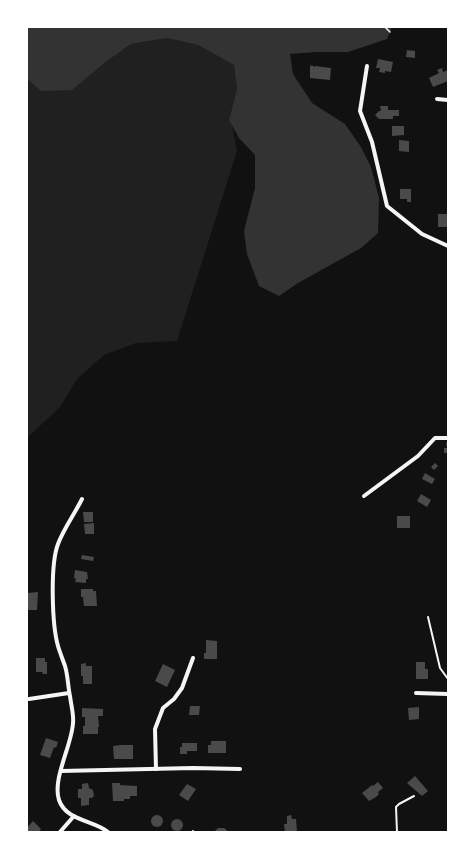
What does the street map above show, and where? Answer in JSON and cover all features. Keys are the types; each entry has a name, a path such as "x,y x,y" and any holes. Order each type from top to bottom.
{"street":[{"path":"367,66 360,111 372,142 387,206 422,234 448,246"},
{"path":"437,99 448,100"},
{"path":"364,496 418,456 436,438 448,438"},
{"path":"82,499 66,527 58,545 53,572 54,619 58,646 65,667 74,722 61,771 58,787 58,799 62,807 74,816 108,832"},
{"path":"156,769 155,729 163,708 174,699 182,688 193,658"},
{"path":"29,699 69,693"},
{"path":"416,693 448,694"},
{"path":"61,771 240,769"},
{"path":"60,832 74,816"}],"lane":[{"path":"428,617 440,668 448,679"},
{"path":"397,832 396,807 414,796"}],"path":[{"path":"385,27 390,32"}],"shaded area":[{"path":"27,27 392,27 387,39 348,52 290,54 293,74 312,103 345,124 361,147 371,167 379,198 378,233 361,248 298,283 279,296 259,286 247,254 244,231 255,188 255,155 239,138 229,120 237,89 234,65 198,45 167,38 131,44 103,64 72,90 41,91 27,79"},
{"path":"167,38 198,45 234,65 237,89 229,120 232,125 237,151 177,341 136,343 104,355 77,379 60,407 27,438 27,79 41,91 103,64 131,44"}],"building":[{"path":"407,50 415,51 415,58 406,57"},
{"path":"378,59 393,62 391,72 379,72 380,68 376,68"},
{"path":"311,65 315,67 331,68 330,80 310,78"},
{"path":"442,68 443,72 448,70 448,81 433,87 429,78 439,73 437,70"},
{"path":"380,106 388,106 388,110 399,110 399,116 393,116 393,119 379,119 375,115 381,111"},
{"path":"392,126 404,126 404,135 392,136"},
{"path":"399,140 409,141 409,152 399,151"},
{"path":"400,189 411,189 411,202 407,202 407,199 400,199"},
{"path":"438,214 448,214 448,227 438,227"},
{"path":"448,442 448,453 444,453 444,448 447,448 446,443"},
{"path":"435,463 438,466 434,470 431,467"},
{"path":"425,473 435,479 432,484 422,479"},
{"path":"421,494 431,500 427,507 417,501"},
{"path":"83,512 93,512 93,522 84,522"},
{"path":"397,516 410,516 410,528 397,528"},
{"path":"94,523 94,534 85,534 84,524"},
{"path":"82,555 94,557 93,561 81,559"},
{"path":"75,570 87,572 88,579 86,579 86,583 75,582"},
{"path":"81,589 93,589 93,591 96,591 97,606 84,606 83,597 81,597"},
{"path":"38,592 37,610 27,610 27,593"},
{"path":"206,640 217,641 217,659 204,659 204,653 206,653"},
{"path":"36,658 45,658 45,662 47,662 47,674 36,672"},
{"path":"416,662 425,662 425,669 428,669 428,679 416,679"},
{"path":"86,663 86,666 92,666 92,684 83,684 81,664"},
{"path":"163,664 175,670 167,687 155,681"},
{"path":"190,706 200,706 199,715 189,715"},
{"path":"419,707 419,719 409,720 408,708"},
{"path":"82,708 103,709 103,716 98,716 98,734 83,734 85,717 82,717"},
{"path":"46,738 58,742 56,748 54,747 50,758 40,755"},
{"path":"211,741 226,741 226,753 208,753 208,745 211,745"},
{"path":"182,743 197,743 197,751 187,751 187,754 180,754 180,747 182,747"},
{"path":"133,745 133,759 114,759 113,746"},
{"path":"415,776 428,791 422,796 407,783"},
{"path":"378,782 383,788 378,792 379,794 376,797 369,801 362,793"},
{"path":"88,783 89,788 93,790 94,796 89,798 89,805 81,806 81,798 78,798 78,789 82,789 82,784"},
{"path":"112,783 137,786 137,796 130,796 130,799 124,799 124,801 113,801"},
{"path":"187,784 196,789 188,801 179,795"},
{"path":"155,815 159,815 163,821 159,827 155,827 151,823 151,819"},
{"path":"291,815 292,819 296,819 297,832 285,832 284,824 287,824 287,816"},
{"path":"177,819 181,821 183,825 181,829 177,831 173,829 171,825 173,821"},
{"path":"33,821 41,829 39,832 27,832 27,828"},
{"path":"218,828 224,828 229,832 214,832"}]}
